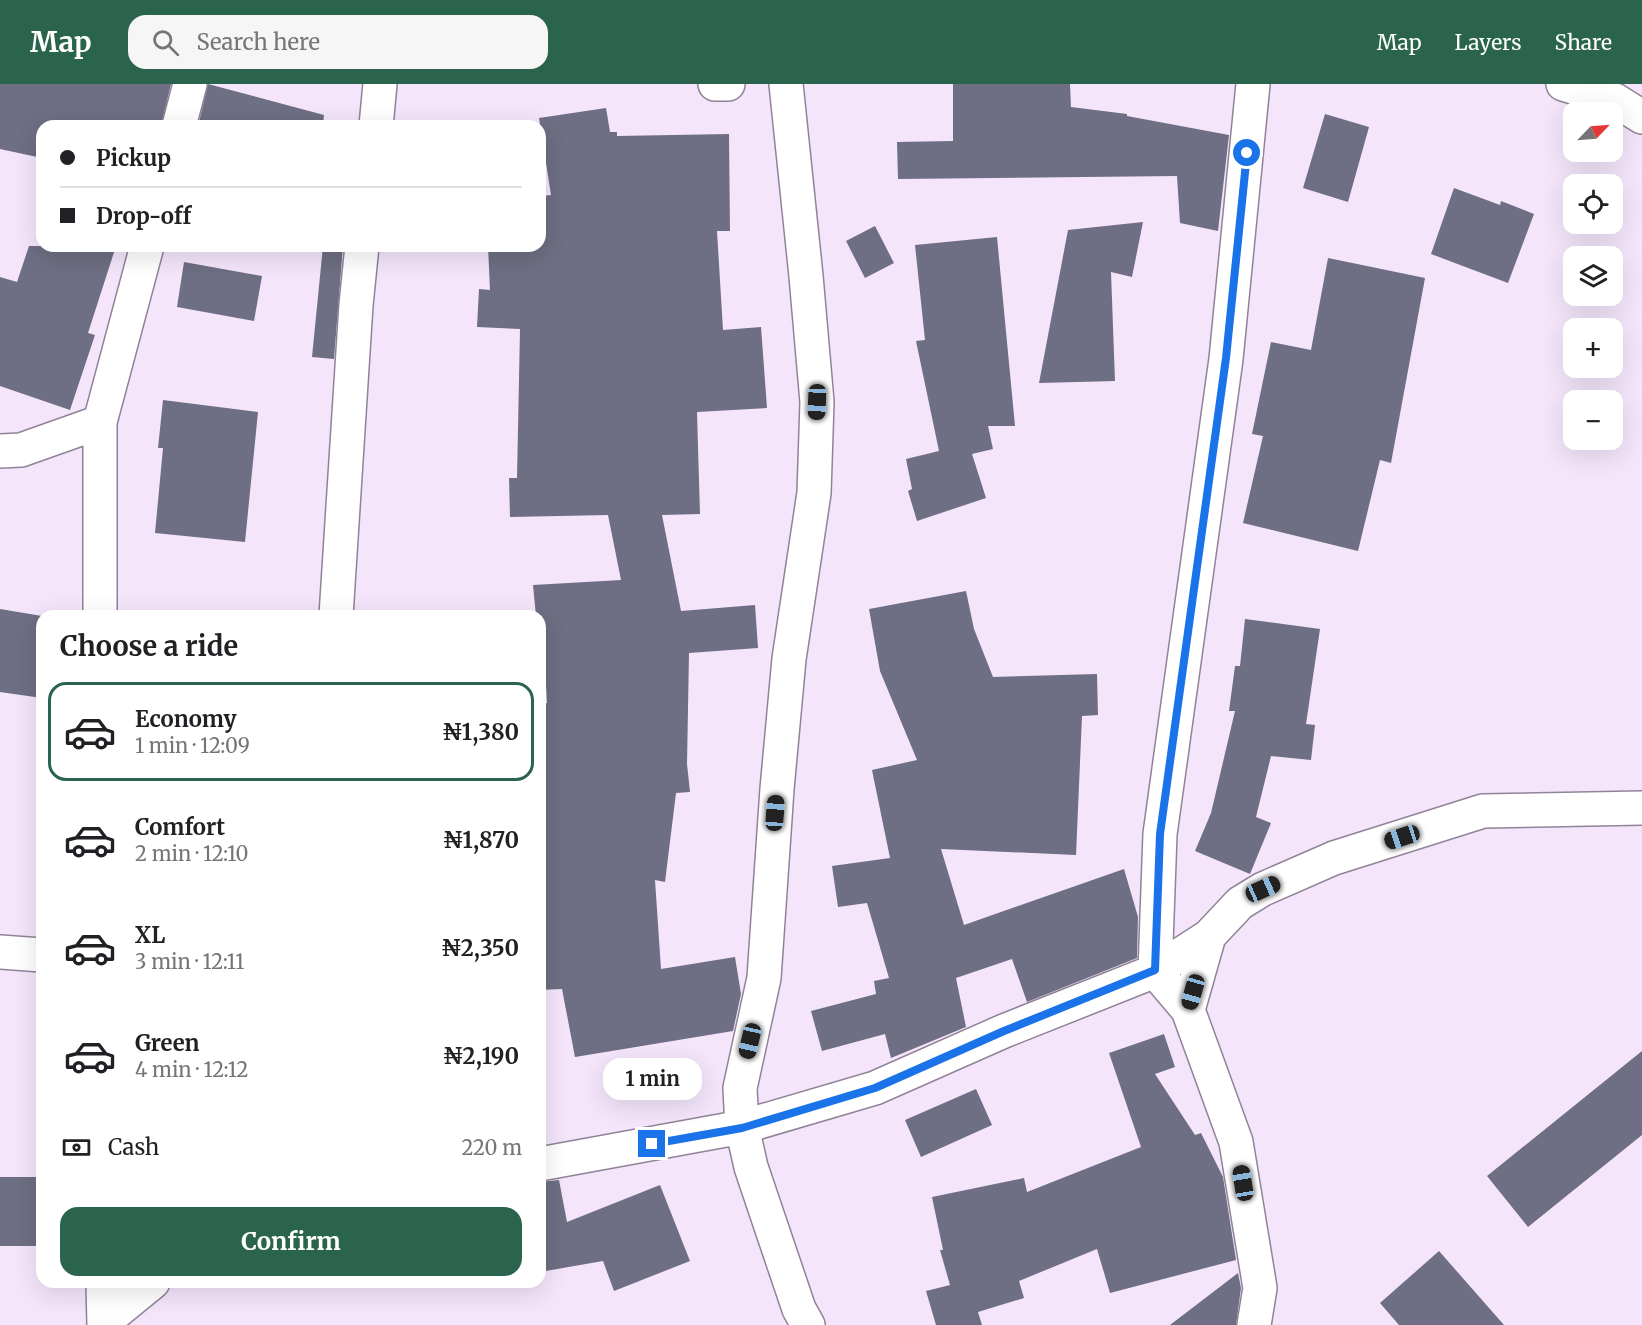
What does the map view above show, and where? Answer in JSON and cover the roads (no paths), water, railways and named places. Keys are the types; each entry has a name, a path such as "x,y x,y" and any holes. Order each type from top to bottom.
{"street":[{"path":"181,120 190,84"},
{"path":"377,120 380,84"},
{"path":"715,84 728,84"},
{"path":"786,84 807,276 817,402 814,494 789,658 764,978 740,1088 742,1128 750,1167 800,1309 808,1325"},
{"path":"1253,84 1226,358 1160,834 1155,970 1188,1010 1236,1142 1260,1288 1254,1325"},
{"path":"1563,84 1629,93 1642,117"},
{"path":"100,610 100,422 145,252"},
{"path":"336,610 361,252"},
{"path":"0,451 21,450 100,422"},
{"path":"546,1163 742,1128 875,1088 1004,1031 1155,970 1209,936 1240,903 1263,889 1334,858 1483,811 1634,804"},
{"path":"1188,1010 1209,936"},
{"path":"0,952 36,955"},
{"path":"103,1288 104,1323"},
{"path":"104,1323 146,1288"}]}
